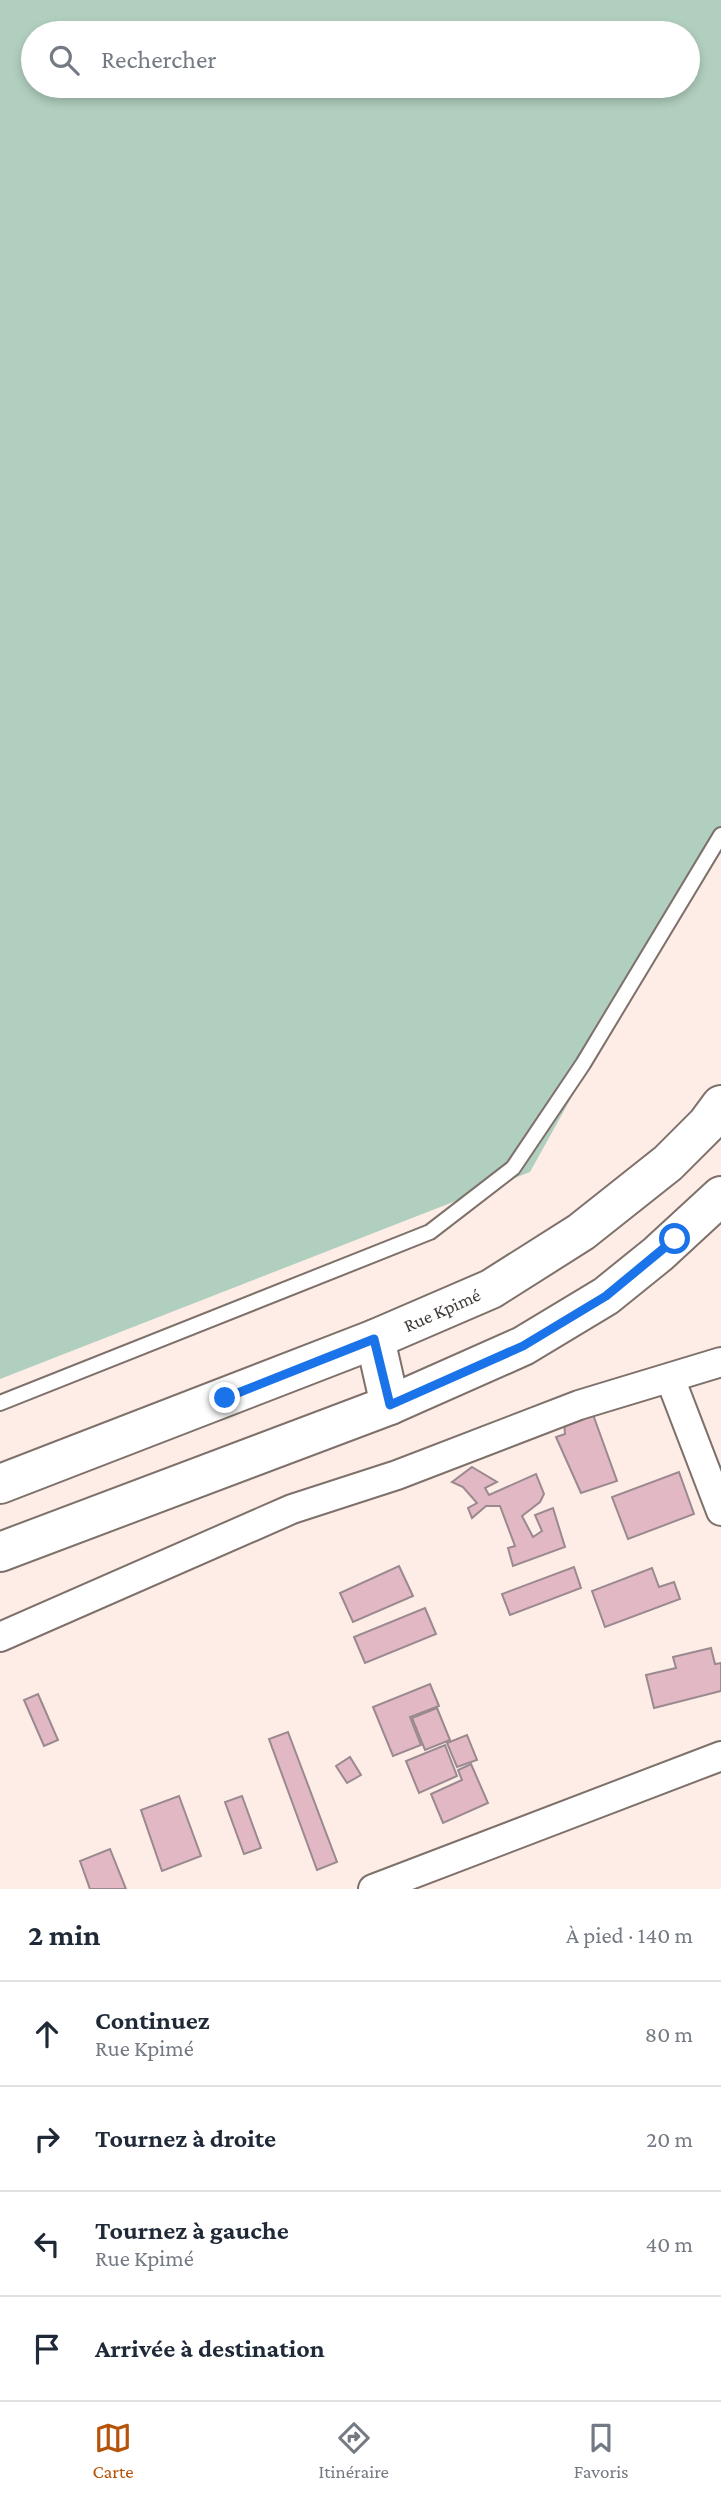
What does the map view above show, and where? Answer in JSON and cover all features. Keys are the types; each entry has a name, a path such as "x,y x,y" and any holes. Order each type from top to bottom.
{"main road":[{"name":"Rue Kpimé","path":"0,1484 374,1339 491,1289 581,1231 668,1163 707,1124 721,1105"},
{"path":"0,1552 390,1405 523,1346 606,1296 658,1254 721,1196"},
{"path":"374,1339 390,1405"}],"street":[{"path":"0,1637 292,1509 397,1475 579,1405 721,1362"},
{"path":"670,1378 721,1511"},
{"path":"373,1889 721,1756"}],"lane":[{"path":"0,1403 430,1233 513,1168 583,1064 721,835"}],"green space":[{"path":"0,0 721,0 721,828 530,1172 0,1379"}],"building":[{"path":"591,1409 617,1481 581,1493 556,1437 565,1434 564,1422"},
{"path":"472,1467 497,1482 485,1488 489,1495 536,1474 544,1494 540,1502 522,1516 533,1537 542,1531 535,1515 553,1508 565,1547 513,1566 508,1548 515,1546 500,1506 486,1506 472,1518 468,1508 477,1503 463,1487 452,1482"},
{"path":"679,1472 694,1514 628,1539 612,1497"},
{"path":"399,1566 413,1596 353,1622 340,1593"},
{"path":"574,1567 581,1588 510,1615 502,1594"},
{"path":"652,1568 659,1587 674,1582 680,1599 605,1627 592,1591"},
{"path":"425,1608 436,1634 365,1663 354,1637"},
{"path":"711,1648 715,1664 721,1663 721,1691 654,1708 646,1675 676,1668 673,1657"},
{"path":"430,1684 439,1706 410,1717 421,1745 393,1756 373,1707"},
{"path":"38,1694 58,1740 44,1746 24,1700"},
{"path":"437,1708 450,1740 425,1750 412,1718"},
{"path":"288,1732 337,1862 317,1870 269,1739"},
{"path":"467,1735 477,1760 457,1767 447,1743"},
{"path":"445,1745 457,1776 419,1793 406,1761"},
{"path":"350,1757 361,1775 347,1783 336,1766"},
{"path":"471,1764 488,1803 443,1823 431,1794 462,1780 458,1770"},
{"path":"179,1796 201,1856 162,1871 141,1810"},
{"path":"242,1796 261,1848 244,1854 225,1802"},
{"path":"110,1849 126,1889 90,1889 80,1861"}],"route":[{"path":"225,1398 374,1339 390,1405 523,1346 606,1296 675,1239"}]}
